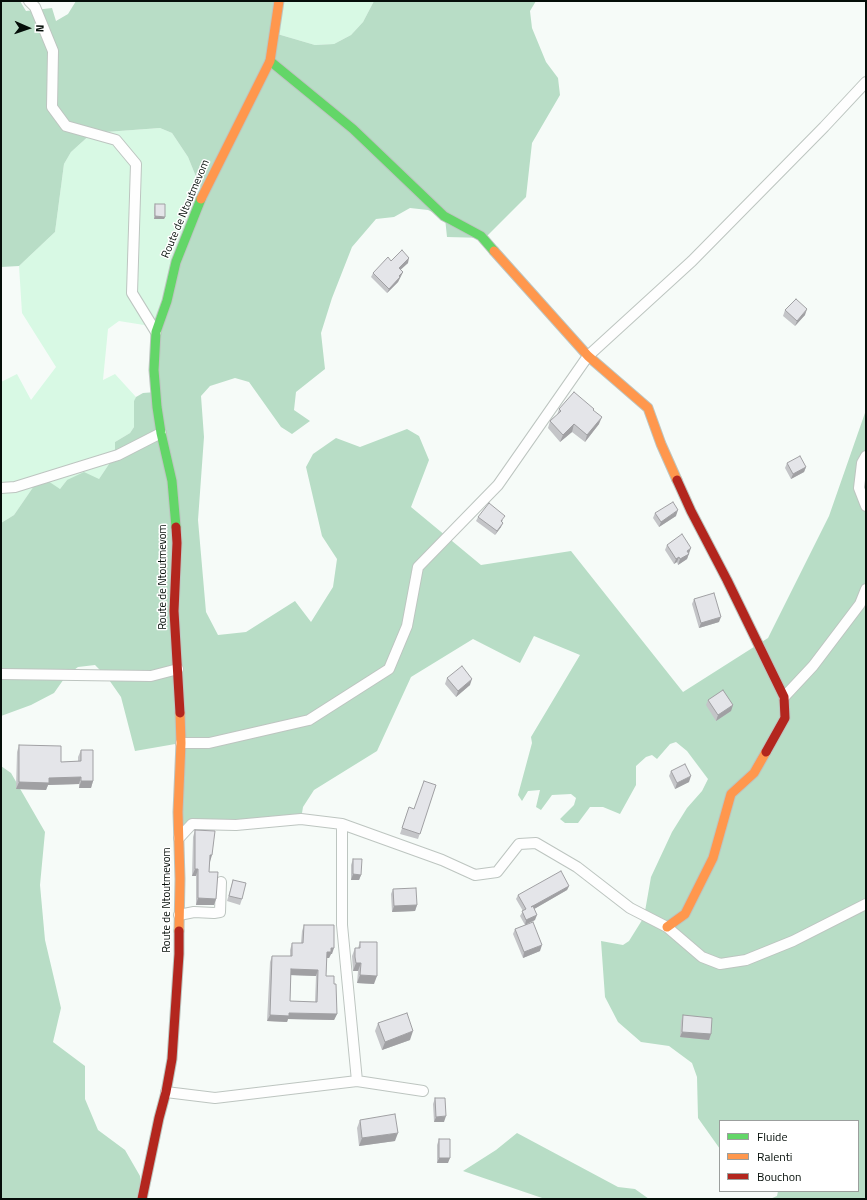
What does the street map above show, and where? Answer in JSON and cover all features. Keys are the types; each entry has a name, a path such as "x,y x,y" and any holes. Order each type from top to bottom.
{"street":[{"path":"29,1 35,7 54,51 52,108 66,126 116,140 136,164 132,293 156,332"},
{"name":"Route de Ntoutmevom","path":"142,1199 172,1059 179,954 178,812 181,743 174,611 177,543 172,481 161,433 154,370 156,332 167,301 176,262 203,194 270,61 279,1"},
{"path":"270,61 353,128 444,216 481,236 588,356 648,408 691,511 727,580 784,697 785,718 754,773 731,794 713,858 685,914 667,927"},
{"path":"181,743 209,743 309,720 389,669 406,626 418,567 498,485 588,356 692,261 824,127 866,82"},
{"path":"1,488 15,487 118,455 161,433"},
{"path":"866,456 862,463 859,488 866,506"},
{"path":"784,697 813,666 860,604 866,588"},
{"path":"1,674 151,676 178,669"},
{"path":"178,838 192,824 236,825 300,819 342,824 442,860 475,875 496,872 519,844 536,843 577,867 630,908 667,927 702,957 720,964 746,960 787,944 866,904"},
{"path":"342,824 342,925 357,1081"},
{"path":"179,915 194,912 220,912 221,882"},
{"path":"166,1092 215,1098 357,1081 423,1090"}],"green space":[{"path":"1,1 20,1 26,11 52,8 56,21 68,14 76,1 279,1 274,33 315,45 334,44 351,35 363,22 374,1 536,1 530,11 532,28 546,62 558,78 560,95 532,143 526,197 485,238 447,237 445,218 428,210 410,208 394,217 376,219 352,247 332,298 321,333 325,369 296,392 294,410 310,421 292,434 281,427 249,382 235,378 210,386 201,396 204,437 198,520 206,612 218,635 246,632 295,601 311,622 333,587 337,559 322,536 306,467 313,454 336,438 360,447 407,429 419,436 429,460 411,507 481,565 571,551 683,692 768,638 829,516 866,410 866,1199 770,1199 777,1196 778,1192 859,1192 859,1120 719,1120 719,1148 698,1118 697,1077 692,1063 669,1046 641,1042 618,1022 605,997 601,941 623,945 629,941 644,917 651,877 672,832 687,808 702,791 708,779 687,751 676,742 670,744 657,759 652,755 646,757 636,766 636,785 620,814 603,807 590,807 578,823 565,823 560,819 574,805 576,798 571,794 552,795 541,810 536,807 540,790 528,791 522,801 518,795 532,743 531,737 580,655 534,636 520,663 473,639 411,677 377,751 314,790 303,807 301,819 192,824 179,838 181,743 135,751 121,697 107,677 95,665 78,667 66,676 54,693 31,705 1,716 1,523 14,515 36,483 45,479 60,489 67,480 84,472 99,479 115,455 115,442 130,433 134,427 134,401 136,397 143,393 156,392 156,332 203,194 188,157 172,133 160,128 92,133 71,152 64,164 55,232 19,266 1,267"},
{"path":"279,1 374,1 363,22 351,35 334,44 315,45 274,33"},
{"path":"160,128 172,133 188,157 203,194 156,332 144,325 119,321 108,329 103,380 115,374 136,397 134,402 134,427 130,433 115,442 115,455 99,479 67,480 60,489 36,483 14,515 1,523 1,382 17,374 31,400 56,367 22,313 19,266 55,232 64,164 71,152 92,133"},
{"path":"1,766 11,773 45,832 40,885 45,940 61,1008 53,1042 85,1066 85,1099 98,1130 125,1150 140,1176 142,1199 1,1199"},
{"path":"517,1133 618,1187 635,1189 649,1199 545,1199 463,1171 496,1150"}],"building":[{"path":"155,204 165,204 165,217 155,216"},
{"path":"402,250 409,258 399,268 403,272 389,289 373,273 388,257 391,261"},
{"path":"796,299 807,309 797,321 785,310"},
{"path":"574,392 602,417 587,435 574,424 563,435 550,421 561,411 559,409"},
{"path":"800,456 806,467 793,474 787,463"},
{"path":"673,502 678,510 661,522 655,513"},
{"path":"489,503 505,516 501,521 503,523 497,531 478,517"},
{"path":"682,534 691,548 687,551 689,554 680,559 679,557 676,559 667,545"},
{"path":"714,593 721,617 701,623 694,599"},
{"path":"462,666 472,679 458,691 447,678"},
{"path":"723,690 733,705 718,715 708,700"},
{"path":"19,745 61,746 61,762 81,761 81,750 93,750 93,781 81,781 81,777 49,778 49,783 19,782"},
{"path":"685,764 691,776 677,783 671,771"},
{"path":"424,781 436,785 420,834 402,828 409,807 414,809"},
{"path":"195,830 215,831 212,855 210,855 209,872 218,872 216,899 198,898 198,869 195,869"},
{"path":"353,859 362,859 361,875 353,874"},
{"path":"561,871 569,886 531,907 533,906 537,915 526,920 522,911 526,909 518,895"},
{"path":"233,880 246,883 242,899 229,896"},
{"path":"416,888 417,905 394,906 393,889"},
{"path":"533,922 542,945 524,952 515,929"},
{"path":"304,925 334,925 334,948 331,948 331,952 327,952 326,976 334,976 334,984 336,984 337,1014 289,1013 289,1016 270,1015 272,956 292,956 292,943 303,943","holes":["291,969 318,970 317,1002 290,1001"]},
{"path":"360,942 377,942 377,976 360,975 361,963 356,963 355,948 360,948"},
{"path":"407,1013 413,1031 385,1042 378,1023"},
{"path":"683,1015 712,1018 711,1034 682,1032"},
{"path":"435,1098 445,1098 446,1116 436,1117"},
{"path":"395,1114 398,1133 362,1138 360,1120"},
{"path":"439,1139 450,1139 450,1158 439,1158"}],"traffic: fast":[{"path":"270,61 353,129 444,216 481,236 494,251"},
{"path":"176,527 172,481 161,433 157,407 154,370 156,332 167,301 176,262 201,199"}],"traffic: slow":[{"path":"201,199 270,61 279,1"},
{"path":"494,251 588,356 648,408 661,444 677,480"},
{"path":"179,931 180,879 178,812 181,743 180,713"},
{"path":"667,927 685,914 713,858 731,794 754,773 766,752"}],"traffic: jam":[{"path":"677,480 784,697 785,718 766,752"},
{"path":"176,527 177,543 174,611 180,713"},
{"path":"142,1199 172,1059 179,954 179,931"}]}
